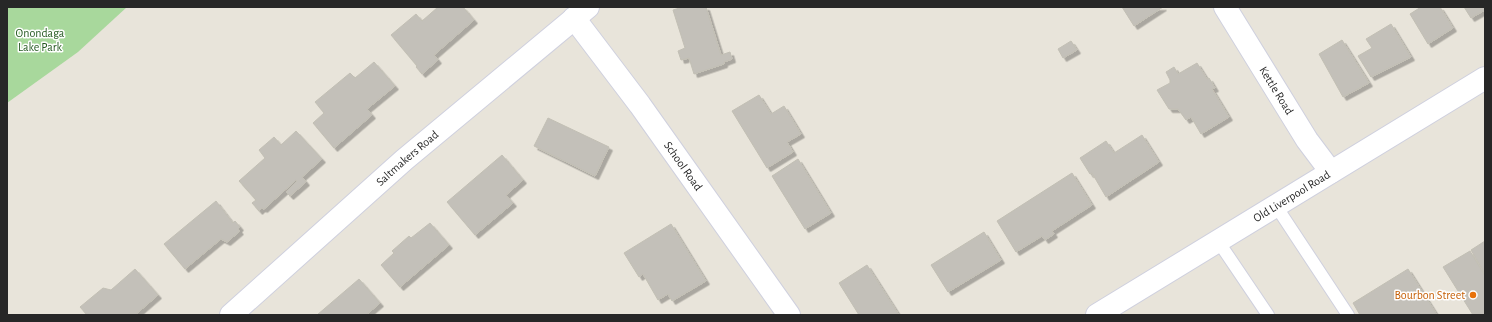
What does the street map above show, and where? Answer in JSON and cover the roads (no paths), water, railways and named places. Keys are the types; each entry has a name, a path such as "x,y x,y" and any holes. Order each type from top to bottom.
{"street":[{"name":"Kettle Road","path":"1225,7 1307,140 1331,172"},
{"name":"Saltmakers Road","path":"231,315 404,160 581,13"},
{"name":"School Road","path":"581,13 640,105 789,315"},
{"name":"Old Liverpool Road","path":"1097,315 1485,78"}],"lane":[{"path":"1276,206 1348,315"},
{"path":"1218,241 1268,315"}],"place":[{"name":"Bourbon Street","path":"1473,295"}],"park label":[{"name":"Onondaga Lake Park","path":"40,40"}]}
